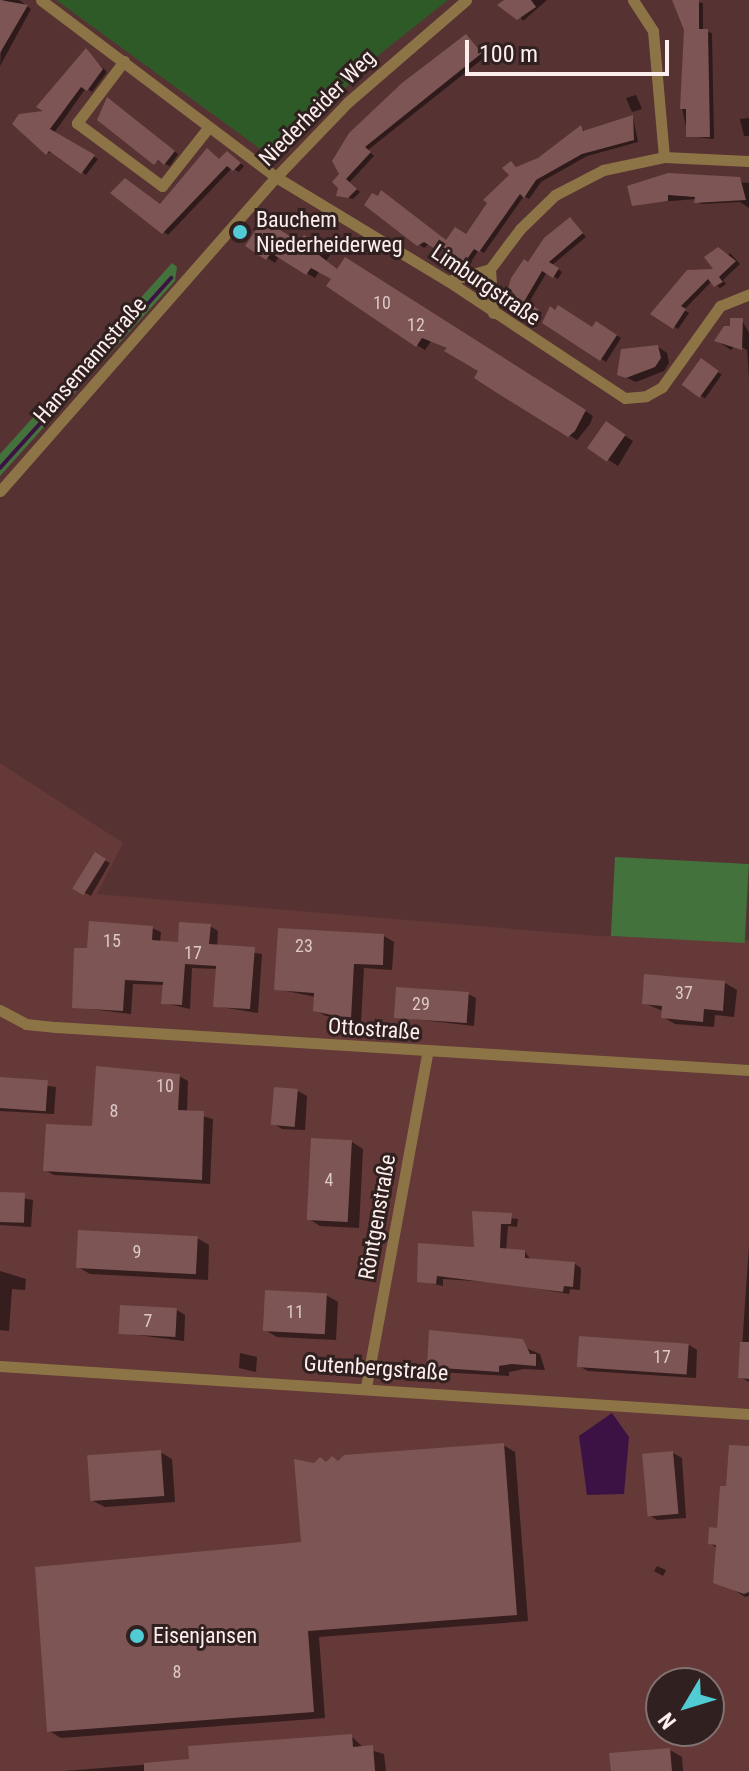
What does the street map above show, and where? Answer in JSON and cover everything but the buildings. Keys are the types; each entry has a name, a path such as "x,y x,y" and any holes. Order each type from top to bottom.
{"street":[{"name":"Limburgstraße","path":"41,0 276,177 448,281 611,392 634,399 662,387 720,306 749,294"},
{"name":"Niederheider Weg","path":"209,256 276,177 364,86 466,0"},
{"path":"633,0 653,31 664,157"},
{"path":"124,61 77,123 162,186 208,128"},
{"path":"448,281 490,269 520,229 555,195 603,170 664,157 749,161"},
{"name":"Hansemannstraße","path":"0,491 209,256"},
{"path":"490,269 493,313"},
{"name":"Ottostraße","path":"0,1010 41,1025 427,1053 749,1070"},
{"name":"Röntgenstraße","path":"366,1387 427,1053"},
{"name":"Gutenbergstraße","path":"0,1366 366,1387 749,1414"}],"shaded area":[{"path":"0,763 123,843 97,894 599,936 749,940 749,1771 0,1771"},
{"path":"612,1413 629,1437 624,1494 587,1495 579,1436"}],"green space":[{"path":"56,0 448,0 375,58 274,159"},
{"path":"172,263 177,267 175,281 0,476 0,454"},
{"path":"615,857 749,864 745,943 611,936"}],"waterway":[{"path":"0,468 171,278"}],"place":[{"name":"Bauchem Niederheiderweg","path":"240,232"},
{"name":"Eisenjansen","path":"137,1636"}]}
